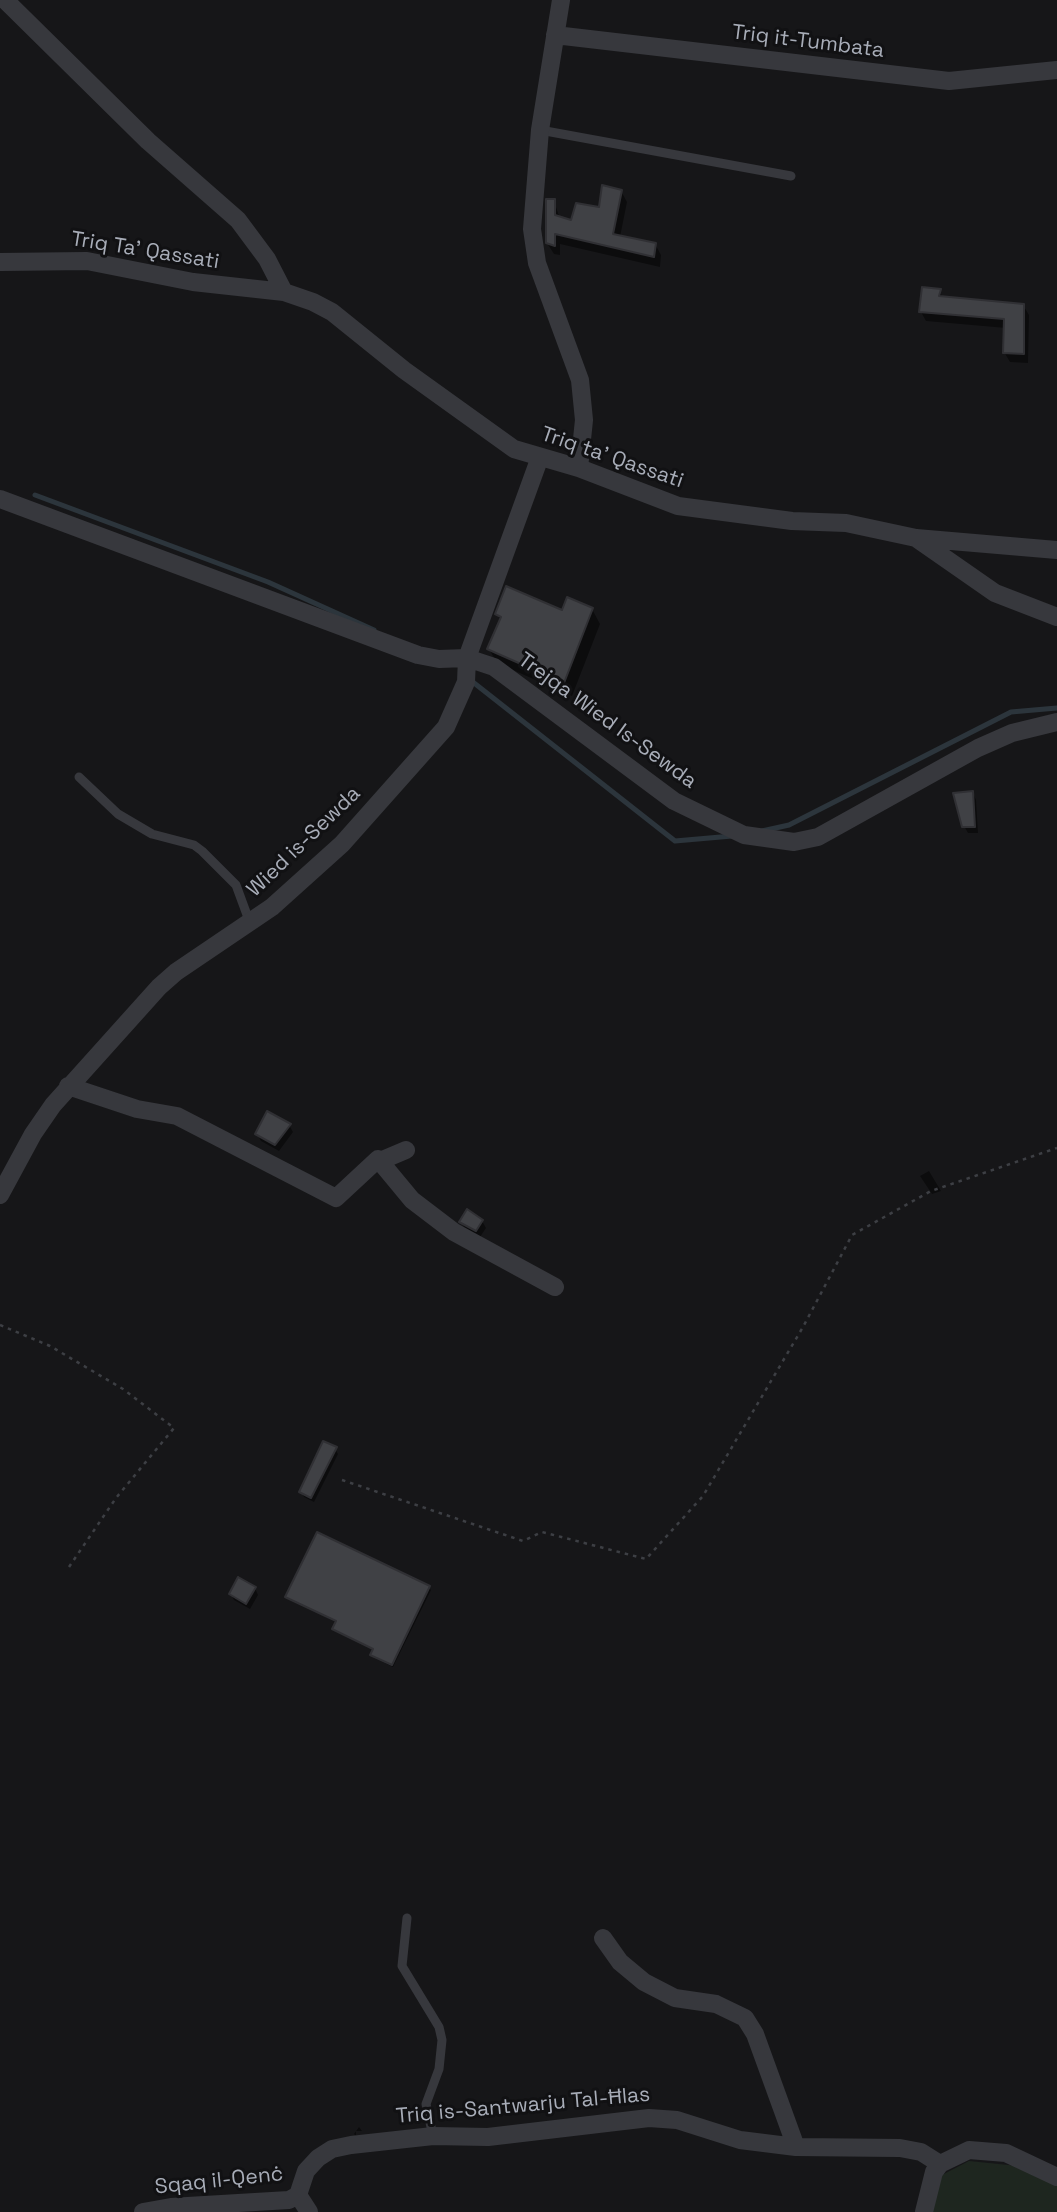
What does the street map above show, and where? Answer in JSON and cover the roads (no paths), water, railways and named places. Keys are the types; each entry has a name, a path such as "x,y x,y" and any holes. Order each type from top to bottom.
{"street":[{"path":"5,0 148,141 238,220 267,259 284,292"},
{"path":"561,0 540,130 532,229 537,263 580,380 584,420 579,468"},
{"name":"Triq it-Tumbata","path":"555,35 949,81 1057,70"},
{"name":"Triq Ta' Qassati","path":"0,262 87,261 193,282 284,292"},
{"name":"Triq ta' Qassati","path":"284,292 332,312 404,370 514,449 579,468 678,506 792,522 846,523 916,538 1057,550"},
{"name":"Wied is-Sewda","path":"0,1195 33,1134 68,1086 176,972 250,923 342,844 446,727 466,682 467,658 540,457"},
{"name":"Trejqa Wied Is-Sewda","path":"0,499 418,655 439,659 467,658 494,667 674,801 744,835 793,842 818,837 839,828 1000,738 1057,722"},
{"path":"916,538 995,593 1057,617"},
{"path":"68,1086 136,1110 177,1116 336,1198 380,1161 406,1150"},
{"path":"380,1161 412,1200 454,1232 555,1287"},
{"path":"603,1938 620,1962 644,1982 675,1998 729,2008 745,2018 755,2034 796,2147"},
{"name":"Triq is-Santwarju Tal-Ħlas","path":"298,2195 306,2171 318,2158 332,2150 433,2136 488,2137 662,2117 740,2140 796,2147 900,2148 921,2152 940,2164"},
{"path":"924,2212 933,2172 940,2164 969,2150 1006,2153 1057,2177"},
{"path":"298,2195 309,2212"},
{"name":"Sqaq il-Qenċ","path":"143,2212 171,2207 289,2200 298,2195"}],"lane":[{"path":"540,130 790,176"},
{"path":"79,777 118,814 152,834 194,845 202,851 236,885 250,923"},
{"path":"407,1918 402,1966 439,2027 442,2040 439,2068 426,2104 433,2136"}],"waterway":[{"path":"35,495 268,582 374,630"},
{"path":"469,679 675,841 732,836"},
{"path":"762,831 789,825 1011,712 1057,708"}]}
